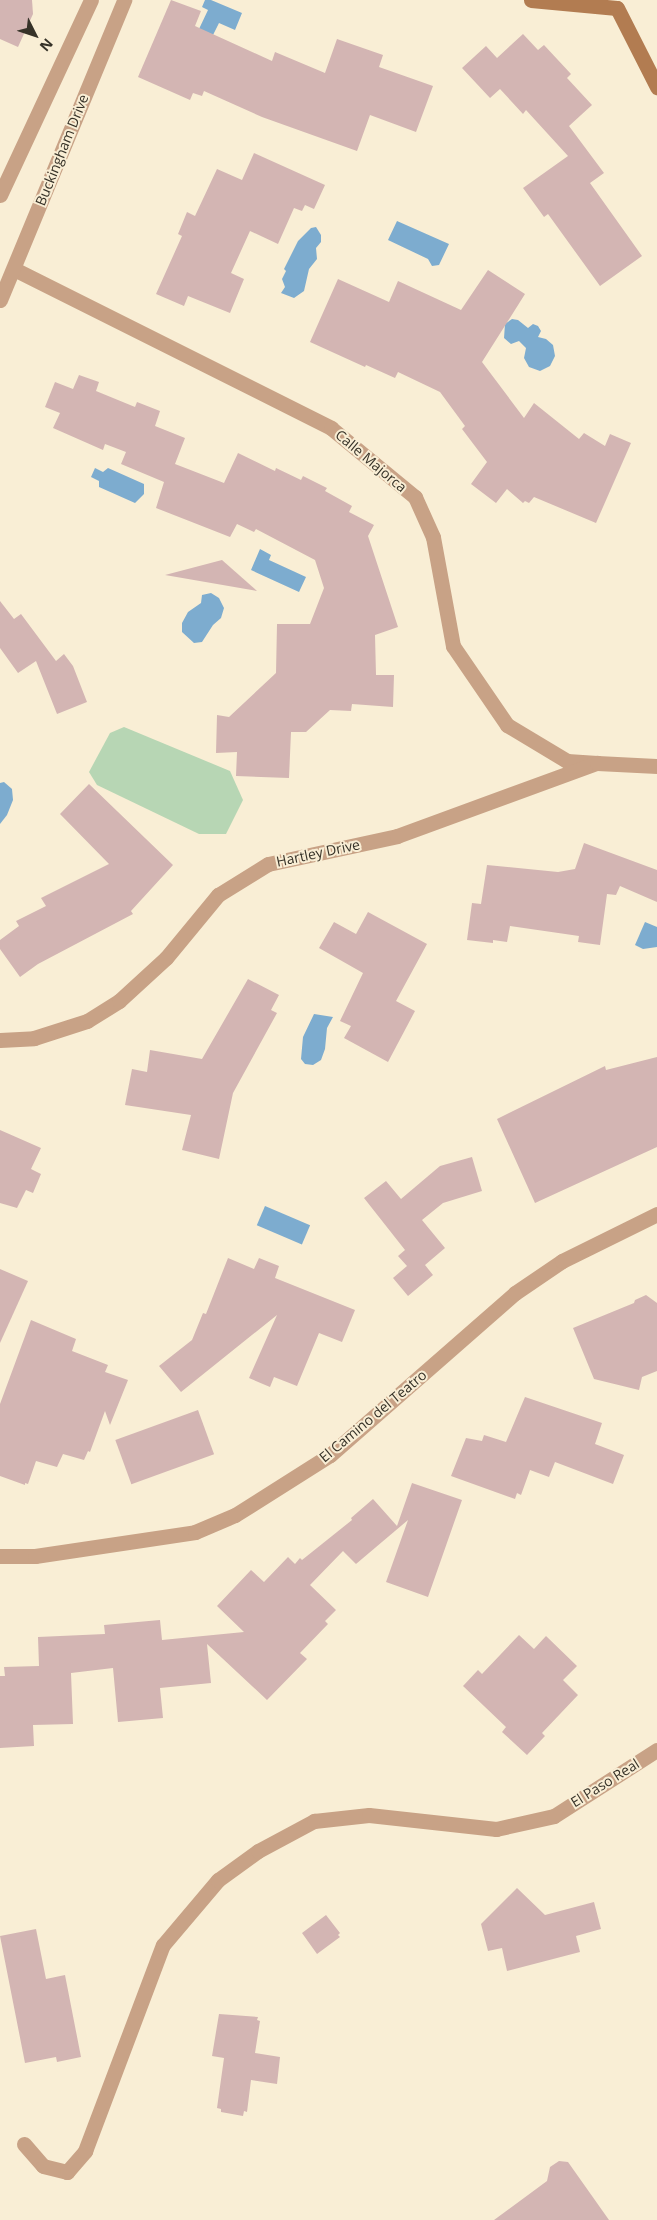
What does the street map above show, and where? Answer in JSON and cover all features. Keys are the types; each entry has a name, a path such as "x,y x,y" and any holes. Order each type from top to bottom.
{"street":[{"path":"0,196 91,0"},
{"name":"Buckingham Drive","path":"0,300 124,0"},
{"path":"531,0 616,4 657,87"},
{"name":"Calle Majorca","path":"14,269 331,428 415,498 433,537 453,646 507,725 567,762 597,763"},
{"name":"Hartley Drive","path":"0,1040 43,1036 87,1021 119,1000 166,958 218,895 268,864 396,836 597,763 657,766"},
{"name":"El Camino del Teatro","path":"0,1556 34,1556 195,1532 235,1515 330,1455 515,1293 562,1262 657,1214"},
{"name":"El Paso Real","path":"24,2144 43,2166 68,2172 85,2151 163,1945 218,1880 258,1850 314,1821 369,1815 496,1829 554,1816 657,1750"}],"green space":[{"path":"124,727 230,771 243,800 226,834 199,834 97,785 89,772 110,733"}],"water":[{"path":"205,0 211,0 242,13 235,30 219,23 213,35 199,29 208,10 202,7"},
{"path":"397,221 449,244 439,265 432,266 428,259 388,240"},
{"path":"316,227 321,235 321,242 316,248 317,259 309,269 304,291 294,298 281,293 285,287 282,279 286,271 284,269 298,241 311,228"},
{"path":"512,319 518,320 528,328 533,324 538,326 541,331 538,337 546,339 553,345 555,356 550,366 540,371 529,367 524,358 526,348 519,341 511,344 504,338 505,324"},
{"path":"95,468 103,472 108,468 144,484 144,494 135,503 99,487 99,481 91,477"},
{"path":"260,549 271,555 269,560 306,577 299,592 251,570"},
{"path":"211,593 219,598 224,608 221,618 213,625 202,642 194,643 182,632 182,623 188,612 201,603 202,595"},
{"path":"4,782 12,789 13,800 7,815 0,824 0,783"},
{"path":"645,922 657,927 657,947 643,949 635,945"},
{"path":"314,1014 333,1017 327,1028 325,1049 321,1060 313,1065 305,1064 301,1059 303,1037"},
{"path":"265,1206 310,1225 302,1244 257,1225"}],"building":[{"path":"0,0 32,0 33,14 18,47 0,39"},
{"path":"171,0 201,11 195,26 272,61 275,52 325,73 337,39 383,55 379,67 433,86 416,132 370,115 357,151 262,117 204,91 202,96 193,93 190,100 138,77"},
{"path":"523,34 538,50 544,45 571,74 567,78 592,105 569,126 604,173 590,183 642,256 600,286 548,214 544,217 523,188 568,156 526,110 523,114 500,89 490,98 462,68 486,46 497,58"},
{"path":"254,153 325,185 314,209 305,205 302,211 294,208 278,244 250,231 231,273 244,279 230,313 188,296 184,306 156,294 182,236 178,234 187,212 195,216 217,169 242,180"},
{"path":"488,270 525,294 482,362 524,418 534,403 579,439 584,433 605,446 610,434 631,443 596,523 534,497 529,503 525,501 523,503 507,489 496,503 471,484 487,462 462,429 465,426 440,392 398,372 395,378 366,365 365,367 310,342 338,279 389,302 398,281 461,310"},
{"path":"79,375 99,382 96,391 135,407 137,402 160,411 155,426 185,438 175,464 224,483 238,453 275,471 276,468 301,480 303,476 327,488 325,491 352,506 349,512 374,525 368,536 398,627 375,635 376,675 394,675 393,707 352,704 351,711 330,710 306,732 291,732 289,778 236,776 237,752 216,753 217,715 229,717 276,673 277,624 310,624 324,588 315,560 256,529 254,532 237,524 230,537 156,508 164,482 121,464 126,452 105,444 103,450 53,428 60,413 45,407 55,382 73,389"},
{"path":"222,560 257,591 165,575"},
{"path":"0,601 14,619 21,614 56,661 64,654 73,666 87,702 57,714 36,661 18,673 0,648"},
{"path":"89,784 173,865 131,911 133,914 38,964 20,977 0,949 0,940 19,926 16,921 46,906 41,898 109,864 60,814"},
{"path":"584,843 657,870 657,902 620,886 616,895 607,894 600,945 578,942 579,936 510,926 507,942 493,940 493,943 467,940 472,903 481,904 487,865 558,872 575,869"},
{"path":"368,912 427,944 396,1001 415,1011 388,1062 344,1038 351,1026 340,1021 363,973 319,948 334,922 356,934"},
{"path":"248,979 279,995 271,1010 277,1013 233,1093 219,1159 182,1150 191,1115 125,1105 132,1069 147,1072 150,1050 202,1059"},
{"path":"657,1057 657,1147 535,1203 497,1119 605,1066 606,1070"},
{"path":"0,1130 41,1148 31,1169 41,1174 33,1193 26,1190 17,1208 0,1203"},
{"path":"472,1157 482,1191 443,1203 422,1220 445,1248 425,1265 433,1275 408,1296 393,1278 407,1266 398,1256 405,1250 364,1198 386,1181 401,1199 440,1166"},
{"path":"228,1258 254,1269 259,1258 279,1266 275,1278 355,1310 342,1342 319,1333 297,1386 274,1377 270,1387 249,1378 277,1315 181,1392 159,1366 192,1340 203,1313 206,1314"},
{"path":"0,1269 28,1281 0,1343"},
{"path":"646,1295 657,1303 657,1371 642,1377 639,1390 594,1379 573,1328 634,1303 635,1300"},
{"path":"31,1320 76,1339 72,1351 108,1365 105,1372 128,1380 110,1425 105,1411 90,1452 88,1451 84,1460 63,1454 57,1467 36,1461 28,1484 25,1483 25,1485 0,1476 0,1404"},
{"path":"525,1397 602,1423 595,1444 624,1455 613,1484 555,1462 549,1477 530,1470 521,1495 517,1493 515,1499 451,1476 466,1438 482,1441 484,1435 506,1442"},
{"path":"198,1410 214,1454 131,1484 115,1440"},
{"path":"412,1483 462,1500 428,1597 386,1582 408,1520 356,1564 343,1551 310,1585 336,1610 325,1621 328,1624 300,1653 307,1659 267,1700 207,1644 211,1683 160,1688 163,1718 118,1722 113,1668 71,1673 73,1724 33,1725 34,1746 0,1748 0,1676 5,1676 4,1667 39,1666 38,1637 105,1634 104,1625 160,1620 162,1640 244,1632 217,1606 251,1570 264,1582 288,1557 295,1564 300,1558 302,1560 352,1520 351,1518 373,1499 397,1526"},
{"path":"519,1635 534,1649 546,1636 577,1666 563,1680 578,1695 542,1733 545,1736 527,1755 502,1732 506,1727 463,1686 478,1670 482,1674"},
{"path":"517,1888 545,1915 594,1902 601,1929 576,1936 580,1952 507,1971 502,1948 488,1951 481,1924"},
{"path":"326,1915 340,1933 338,1935 340,1937 317,1954 302,1933"},
{"path":"36,1929 46,1979 65,1975 81,2057 57,2062 56,2057 25,2063 0,1936"},
{"path":"219,2014 258,2017 257,2020 260,2021 255,2053 280,2057 277,2084 251,2080 247,2112 244,2111 243,2116 221,2112 221,2109 217,2108 224,2058 212,2056"},
{"path":"559,2161 568,2162 609,2220 494,2220 547,2181 550,2167"}]}
